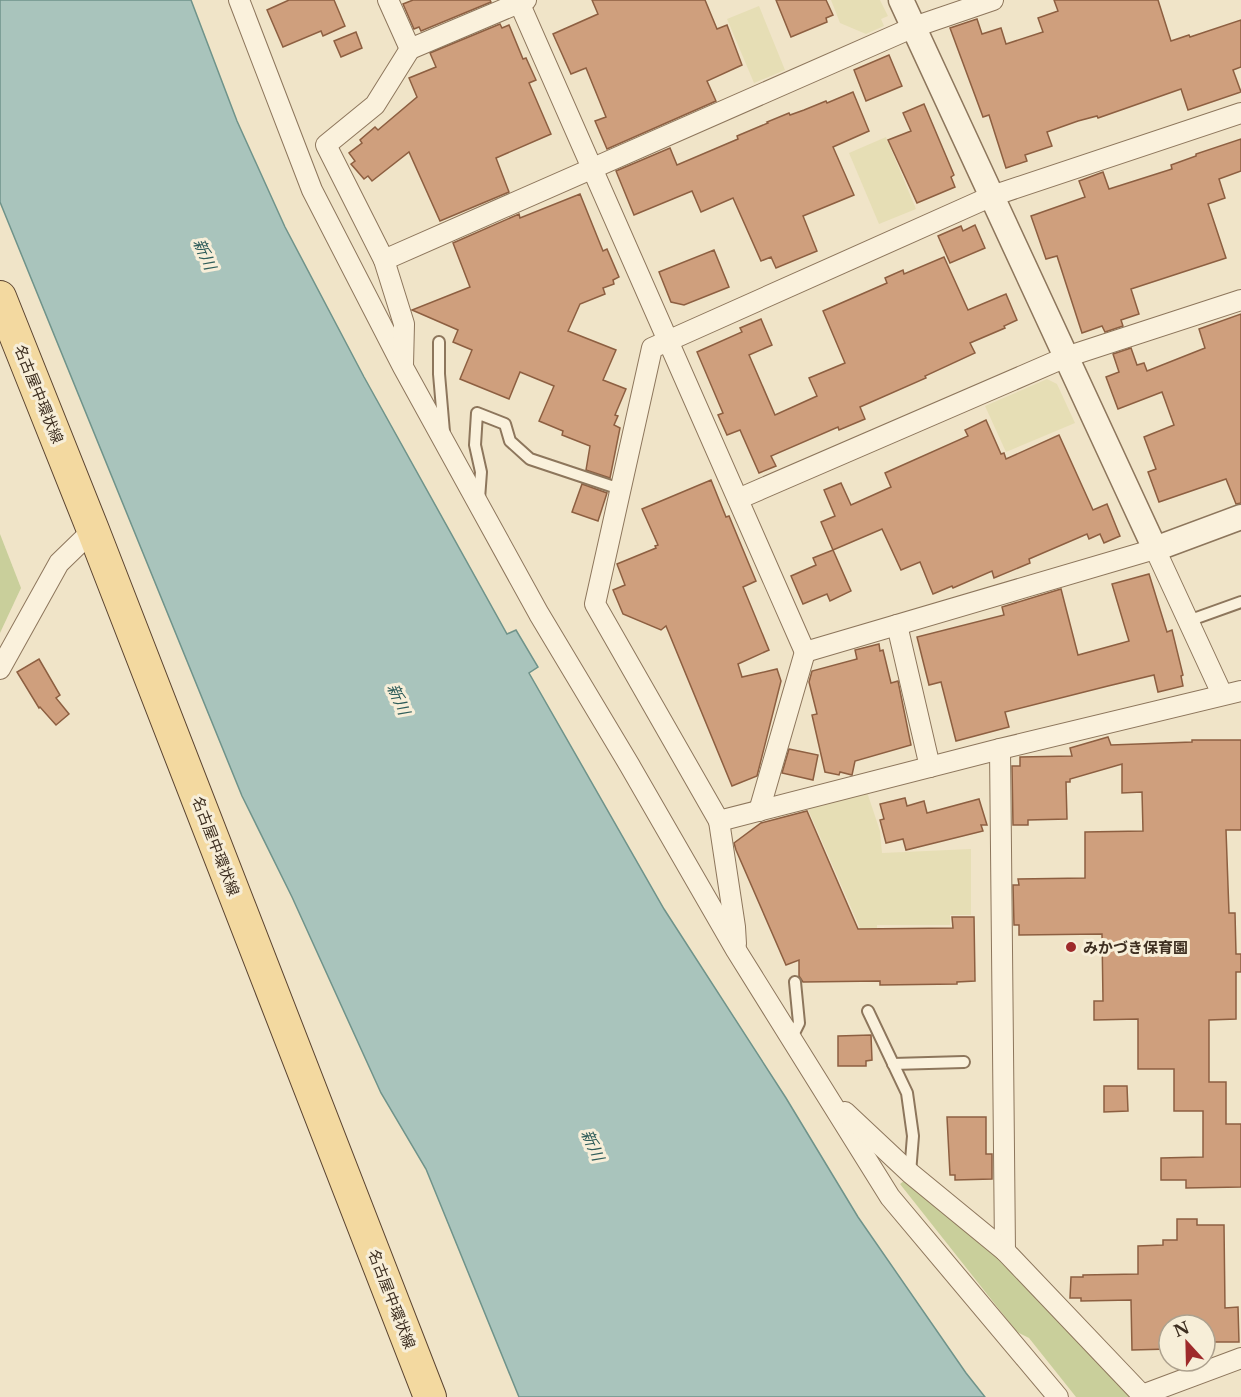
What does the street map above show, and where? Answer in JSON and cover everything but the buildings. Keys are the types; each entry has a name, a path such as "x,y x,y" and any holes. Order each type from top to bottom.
{"main road":[{"name":"名古屋中環状線","path":"0,297 430,1397"}],"street":[{"path":"239,0 312,190 403,368 539,614 736,950 890,1197 1058,1397"},
{"path":"388,0 410,49"},
{"path":"719,821 1000,749 1232,693 1188,621 902,0"},
{"path":"384,260 914,27 993,0"},
{"path":"403,368 404,324 384,260 326,145 375,105 410,49 521,1 591,169 805,652 759,811"},
{"path":"736,950 735,927 719,821 595,604 652,348 992,196 1241,113"},
{"path":"738,499 1066,357 1241,300"},
{"path":"805,652 1155,549 1241,517"},
{"path":"0,669 59,563 93,530"},
{"path":"897,625 930,767"},
{"path":"1000,749 1005,1251"},
{"path":"823,1092 910,1173 1005,1251 1143,1396 1241,1358"}],"lane":[{"path":"439,342 439,374 445,444"},
{"path":"479,506 481,472 475,445 477,413 505,424 510,441 530,459 620,489"},
{"path":"1188,621 1241,602"},
{"path":"791,1039 799,1023 795,982"},
{"path":"868,1011 907,1093 913,1136 910,1173"},
{"path":"893,1064 964,1062"}],"shaded area":[{"path":"831,0 880,0 888,16 881,19 884,26 866,34 840,23"},
{"path":"759,6 785,70 754,83 727,19"},
{"path":"886,137 916,209 879,224 849,153"},
{"path":"1047,379 1057,384 1075,423 1006,452 985,406"},
{"path":"867,792 880,831 882,853 971,849 971,915 950,915 950,925 877,925 877,950 870,951 807,807"}],"green space":[{"path":"0,534 21,588 0,633"},
{"path":"908,1178 1002,1259 1135,1397 1076,1397 1029,1338 1017,1332 900,1184"}],"water":[{"name":"新川","path":"0,0 191,0 237,121 285,227 364,377 507,634 516,630 538,667 529,673 664,909 786,1098 858,1217 985,1397 519,1397 426,1169 381,1093 292,897 242,796 0,202"}],"place":[{"name":"みかづき保育園","path":"1071,947"}]}
